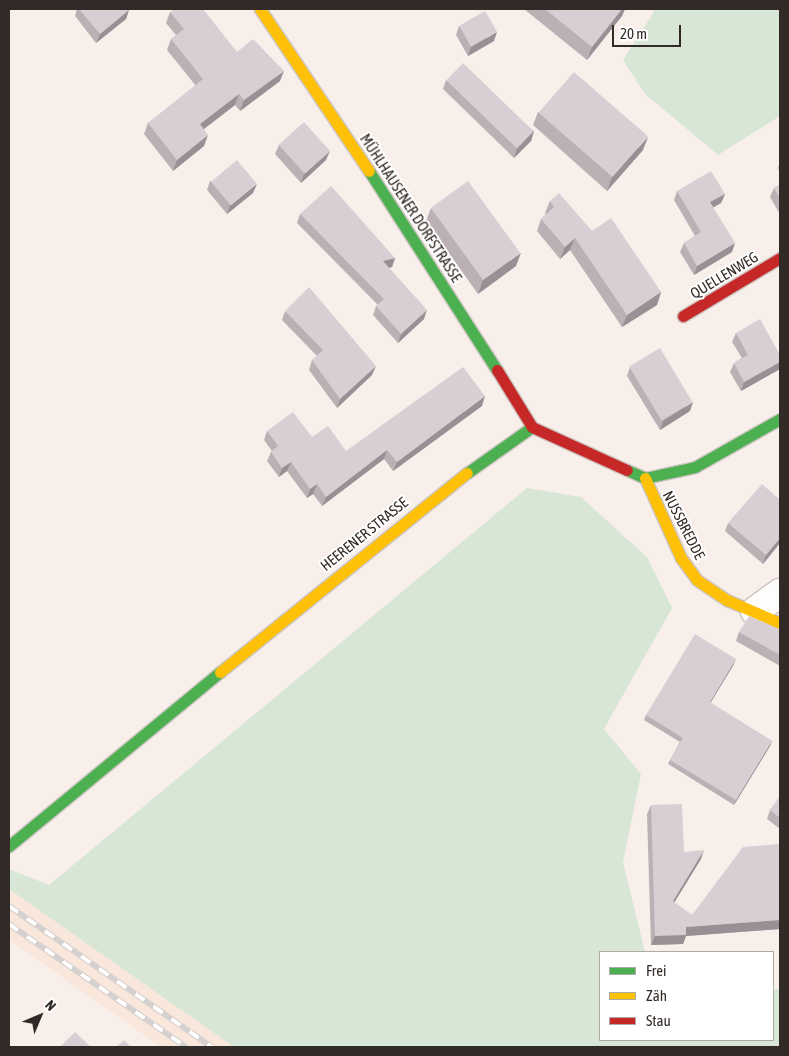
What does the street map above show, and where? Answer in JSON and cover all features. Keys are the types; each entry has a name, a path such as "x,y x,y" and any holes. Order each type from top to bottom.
{"street":[{"name":"MÜHLHAUSENER DORFSTRASSE","path":"260,9 422,250 532,426"},
{"name":"QUELLENWEG","path":"683,316 780,258"},
{"path":"532,426 645,478 695,467 780,419"},
{"name":"HEERENER STRASSE","path":"9,846 428,501 532,426"},
{"name":"NUSSBREDDE","path":"645,478 680,558 697,580 727,600 780,623"},
{"path":"755,611 780,593"}],"shaded area":[{"path":"9,889 234,1047 161,1047 9,940"}],"green space":[{"path":"651,9 780,9 780,116 718,155 645,94 623,60 654,12"},
{"path":"527,488 581,497 647,557 672,608 604,729 641,774 623,862 645,951 599,951 599,1041 774,1041 774,990 780,989 780,1047 234,1047 9,889 9,869 49,885"}],"building":[{"path":"79,9 128,9 129,10 100,34"},
{"path":"175,9 203,9 237,52 253,39 284,71 244,100 239,94 200,124 208,135 177,160 148,123 203,79 171,39 184,29 170,12"},
{"path":"545,9 622,9 592,47"},
{"path":"485,11 497,32 471,47 459,26"},
{"path":"463,63 533,131 517,148 446,80"},
{"path":"574,72 648,136 613,177 539,113"},
{"path":"304,122 330,151 305,174 279,145"},
{"path":"237,160 257,184 231,206 211,182"},
{"path":"711,171 725,194 710,202 735,243 697,266 684,243 701,232 677,191"},
{"path":"468,181 520,253 483,280 431,208"},
{"path":"780,185 780,199 774,188"},
{"path":"331,186 395,258 383,261 427,310 401,334 376,306 384,299 300,214"},
{"path":"559,193 592,231 611,218 661,292 627,315 575,238 565,247 541,219 554,207 550,201"},
{"path":"309,287 376,366 340,399 312,360 323,350 285,311"},
{"path":"760,319 780,355 780,362 744,382 734,363 748,355 736,333"},
{"path":"660,348 692,402 662,421 629,367"},
{"path":"463,367 485,396 397,462 387,450 326,497 317,484 310,489 291,462 282,468 271,452 278,446 267,431 293,412 312,437 328,426 346,451"},
{"path":"762,484 780,500 780,538 766,555 728,523"},
{"path":"749,616 780,628 780,655 739,632"},
{"path":"695,634 736,659 710,702 772,741 736,800 670,760 683,738 646,715"},
{"path":"780,797 780,818 770,810"},
{"path":"682,804 684,852 704,850 673,901 692,915 743,847 780,844 780,920 686,927 686,935 655,936 651,805"},
{"path":"75,1032 91,1047 60,1047"},
{"path":"124,1040 131,1047 116,1047"}],"railway":[{"path":"9,906 212,1047"},
{"path":"9,924 186,1047"}],"traffic: fast":[{"path":"369,171 497,370"},
{"path":"627,470 645,478 695,467 780,419"},
{"path":"467,473 532,427"},
{"path":"9,846 220,672"}],"traffic: slow":[{"path":"260,9 369,171"},
{"path":"220,672 467,473"},
{"path":"645,478 681,558 697,580 727,600 780,623"}],"traffic: jam":[{"path":"683,316 780,258"},
{"path":"497,370 532,427 627,470"}]}
